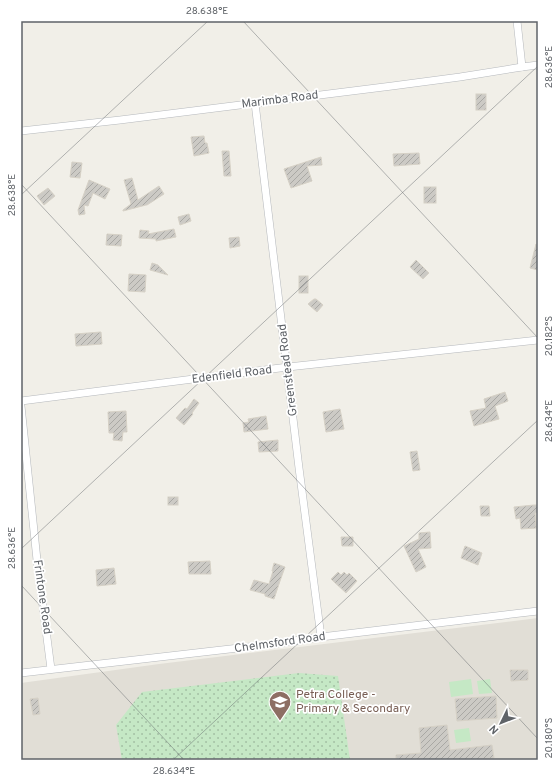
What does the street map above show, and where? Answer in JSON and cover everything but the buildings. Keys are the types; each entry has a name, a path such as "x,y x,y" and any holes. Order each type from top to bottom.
{"street":[{"path":"517,21 522,67"},
{"name":"Marimba Road","path":"21,131 460,77 538,65"},
{"name":"Greenstead Road","path":"255,102 321,637"},
{"name":"Edenfield Road","path":"21,401 288,367 538,340"},
{"name":"Frintone Road","path":"21,406 37,560 51,669"},
{"name":"Chelmsford Road","path":"21,673 273,644 538,611"}],"shaded area":[{"name":"Petra College - Primary & Secondary","path":"538,618 538,760 21,760 21,683 159,664"}],"green space":[{"path":"299,673 338,676 350,760 122,760 116,725 142,692"},
{"path":"471,679 473,694 451,697 449,682"},
{"path":"490,679 492,693 479,694 477,681"},
{"path":"469,728 471,741 456,743 454,730"}],"place":[{"name":"Petra College - Primary & Secondary","path":"280,722"}]}
